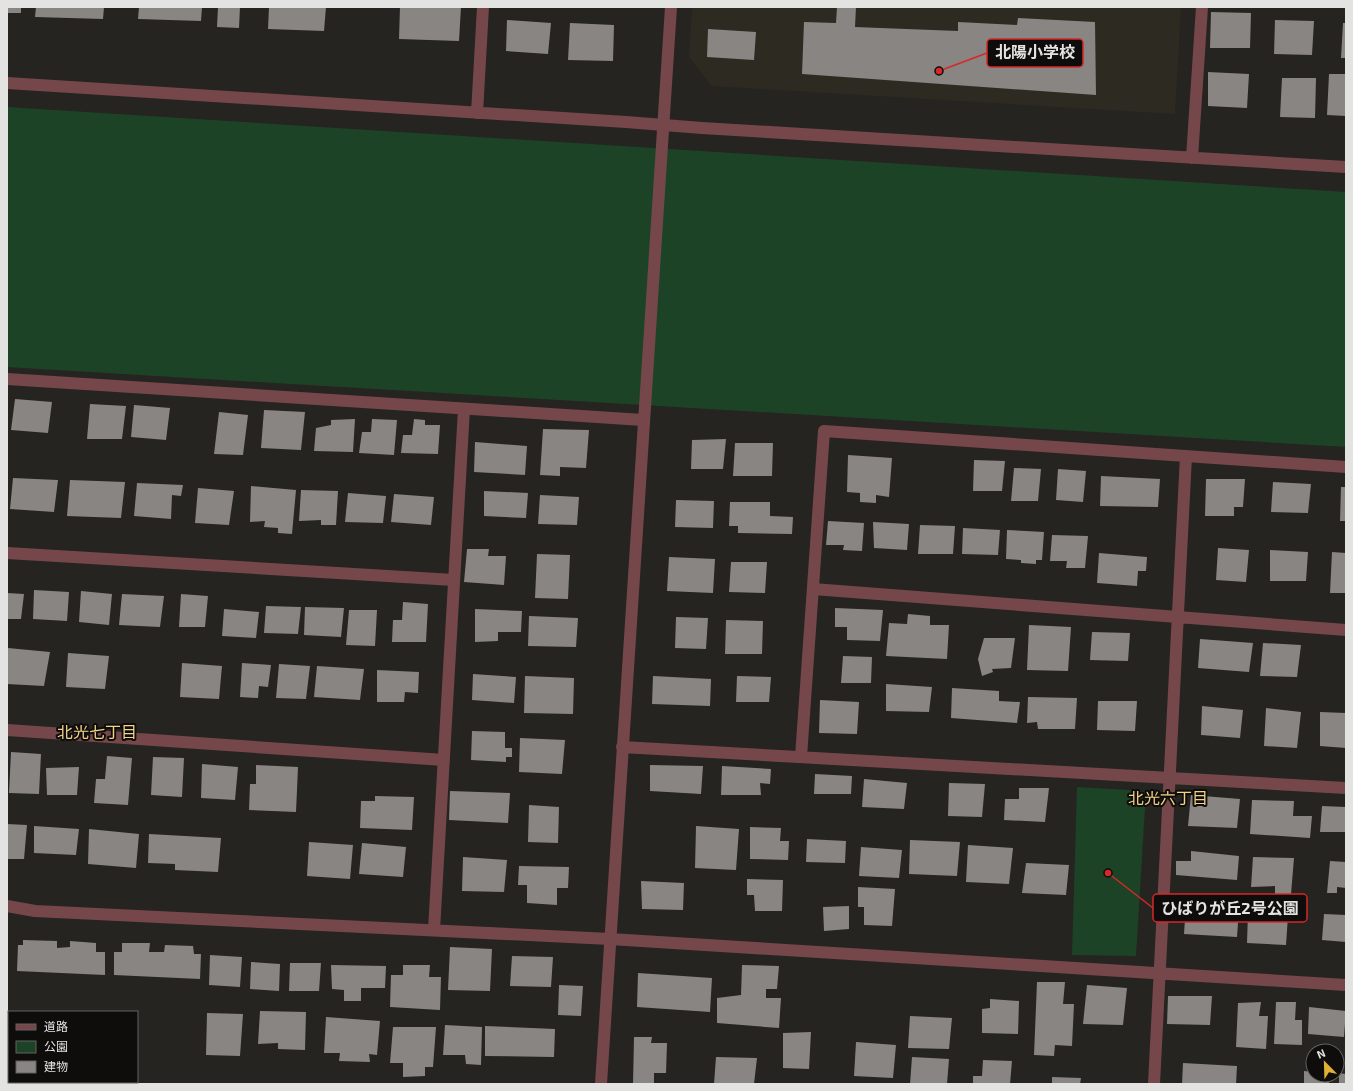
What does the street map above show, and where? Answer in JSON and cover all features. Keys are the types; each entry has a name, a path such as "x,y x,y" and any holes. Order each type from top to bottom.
{"street":[{"path":"477,113 483,7"},
{"path":"601,1084 671,7"},
{"path":"1192,158 1202,7"},
{"path":"7,83 1346,167"},
{"path":"7,379 643,420"},
{"path":"434,930 464,409"},
{"path":"801,757 824,431 1346,467"},
{"path":"1154,1084 1186,456"},
{"path":"7,553 454,580"},
{"path":"813,589 1346,630"},
{"path":"7,730 444,760"},
{"path":"622,747 1346,788"},
{"path":"7,906 35,911 610,939 1346,985"}],"shaded area":[{"path":"692,7 1181,7 1175,114 712,86 689,57"}],"green space":[{"path":"7,107 1346,192 1346,447 7,367"},
{"path":"1077,787 1146,791 1136,956 1072,955"}],"building":[{"path":"7,7 21,7 21,13 7,13"},
{"path":"36,7 104,7 103,19 35,17"},
{"path":"139,7 202,7 201,21 138,19"},
{"path":"218,7 240,7 239,28 217,27"},
{"path":"269,7 326,7 324,31 268,29"},
{"path":"400,7 461,7 459,41 399,39"},
{"path":"837,7 856,7 855,27 958,31 958,22 1017,25 1018,18 1095,22 1096,95 802,74 804,22 836,23"},
{"path":"1211,12 1251,13 1250,48 1210,48"},
{"path":"507,20 551,23 548,54 506,51"},
{"path":"1275,20 1314,21 1312,55 1274,54"},
{"path":"570,23 614,25 613,61 568,60"},
{"path":"1343,23 1346,23 1346,58 1341,58"},
{"path":"708,29 756,32 754,60 707,57"},
{"path":"1208,72 1249,74 1247,108 1208,106"},
{"path":"1329,74 1346,74 1346,116 1327,115"},
{"path":"1282,78 1316,78 1315,118 1280,117"},
{"path":"15,399 52,402 48,433 11,430"},
{"path":"90,404 126,406 122,439 87,439"},
{"path":"134,405 170,408 166,440 131,437"},
{"path":"264,410 305,412 301,450 261,448"},
{"path":"219,412 248,415 243,455 214,454"},
{"path":"355,419 353,452 314,451 316,428 331,425 331,420"},
{"path":"372,419 397,420 394,455 359,453 362,432 371,432"},
{"path":"414,419 425,420 425,425 440,425 438,454 401,453 403,435 412,435"},
{"path":"543,429 589,430 586,468 560,467 560,476 540,475"},
{"path":"726,439 723,469 691,469 692,440"},
{"path":"475,442 527,446 525,475 474,472"},
{"path":"735,443 773,443 772,476 733,476"},
{"path":"848,455 892,458 889,497 876,495 876,503 860,502 860,493 847,492"},
{"path":"974,460 1005,461 1002,491 973,491"},
{"path":"1014,468 1041,469 1038,501 1011,501"},
{"path":"1058,469 1086,471 1083,502 1056,500"},
{"path":"1101,476 1160,479 1158,507 1100,506"},
{"path":"13,478 58,480 54,512 10,509"},
{"path":"1206,479 1245,479 1243,507 1234,507 1234,516 1205,516"},
{"path":"70,480 125,482 121,518 67,516"},
{"path":"1273,482 1311,484 1308,513 1271,512"},
{"path":"137,483 183,485 181,496 172,495 171,519 134,516"},
{"path":"251,486 296,490 292,534 278,533 278,528 264,527 265,521 250,522"},
{"path":"1341,487 1346,487 1346,521 1340,521"},
{"path":"198,488 234,491 229,525 195,523"},
{"path":"301,490 338,491 336,525 321,525 321,520 299,521"},
{"path":"484,491 528,493 526,518 484,516"},
{"path":"348,493 386,496 383,523 345,522"},
{"path":"394,494 434,497 431,525 391,522"},
{"path":"540,495 579,497 577,525 538,524"},
{"path":"676,500 714,501 713,528 675,527"},
{"path":"730,502 770,502 770,516 793,517 792,534 738,533 738,526 729,526"},
{"path":"828,521 864,523 862,551 843,550 844,545 826,545"},
{"path":"873,522 909,524 907,550 874,548"},
{"path":"920,525 955,526 953,554 918,554"},
{"path":"963,528 1000,530 998,555 962,554"},
{"path":"1007,530 1044,532 1042,560 1036,560 1036,564 1021,563 1021,560 1006,559"},
{"path":"1052,535 1088,536 1085,568 1066,568 1067,561 1050,561"},
{"path":"1218,548 1249,550 1246,582 1216,580"},
{"path":"467,549 489,549 488,556 506,556 504,585 464,582"},
{"path":"1270,550 1308,552 1306,581 1270,581"},
{"path":"1332,552 1346,553 1346,593 1330,593"},
{"path":"1099,553 1147,557 1146,571 1138,571 1137,586 1097,583"},
{"path":"537,554 570,555 568,599 535,598"},
{"path":"669,557 715,559 713,593 667,591"},
{"path":"731,562 767,562 765,593 729,592"},
{"path":"34,590 69,592 67,621 33,619"},
{"path":"81,591 112,594 109,625 79,622"},
{"path":"7,593 24,594 21,619 7,619"},
{"path":"122,594 164,596 160,627 119,625"},
{"path":"181,594 208,596 205,627 179,627"},
{"path":"403,602 428,604 426,642 392,642 393,620 402,620"},
{"path":"266,606 301,607 298,634 264,633"},
{"path":"305,607 344,608 341,637 304,635"},
{"path":"835,608 883,610 880,641 847,640 847,627 835,627"},
{"path":"224,609 259,612 256,638 222,636"},
{"path":"475,609 522,611 521,632 498,632 498,641 475,642"},
{"path":"349,610 377,610 375,646 346,645"},
{"path":"908,614 930,616 930,625 949,625 947,659 886,656 889,623 907,624"},
{"path":"529,616 578,618 576,647 528,646"},
{"path":"676,617 708,618 706,649 675,648"},
{"path":"726,620 763,621 762,654 725,654"},
{"path":"1029,625 1071,627 1068,671 1027,670"},
{"path":"1092,632 1130,633 1128,661 1090,660"},
{"path":"984,638 1015,638 1011,668 992,669 993,672 982,676 978,659"},
{"path":"1200,639 1253,643 1249,672 1198,668"},
{"path":"1263,643 1301,645 1297,677 1260,676"},
{"path":"8,648 50,652 44,686 7,684"},
{"path":"68,653 109,656 105,689 66,687"},
{"path":"843,656 872,657 871,683 841,683"},
{"path":"182,663 222,666 219,699 180,697"},
{"path":"242,663 271,665 268,687 259,686 258,698 240,697"},
{"path":"279,664 310,666 306,699 276,698"},
{"path":"317,666 364,669 360,700 314,697"},
{"path":"377,670 419,672 418,693 405,692 404,702 377,702"},
{"path":"473,674 516,677 514,703 472,700"},
{"path":"525,676 574,678 573,714 524,713"},
{"path":"653,676 711,679 710,706 652,704"},
{"path":"737,676 771,677 769,702 736,702"},
{"path":"886,684 932,687 929,712 886,711"},
{"path":"952,688 999,691 999,701 1020,702 1017,723 951,718"},
{"path":"1028,697 1077,698 1075,729 1038,729 1037,722 1027,723"},
{"path":"820,700 859,702 857,734 819,733"},
{"path":"1098,701 1137,701 1135,731 1097,730"},
{"path":"1202,706 1243,710 1240,738 1201,735"},
{"path":"1266,708 1301,712 1297,748 1264,746"},
{"path":"1320,712 1346,713 1346,748 1320,746"},
{"path":"472,731 505,732 505,748 512,748 512,757 506,757 506,762 471,760"},
{"path":"520,738 565,740 562,774 519,772"},
{"path":"11,752 41,754 39,794 9,793"},
{"path":"107,756 132,758 128,805 94,803 96,779 105,779"},
{"path":"153,757 184,758 182,797 151,795"},
{"path":"202,764 238,767 235,800 201,798"},
{"path":"256,765 298,767 296,812 249,810 250,784 256,784"},
{"path":"650,765 703,766 701,794 650,791"},
{"path":"722,766 771,769 770,784 760,783 761,795 721,795"},
{"path":"79,767 77,795 47,795 46,768"},
{"path":"815,774 852,776 851,794 814,794"},
{"path":"864,779 907,783 904,809 862,807"},
{"path":"949,783 985,784 982,817 948,816"},
{"path":"1019,788 1049,788 1045,822 1004,820 1005,799 1019,799"},
{"path":"450,791 510,793 508,823 449,820"},
{"path":"1191,795 1240,799 1237,828 1188,826"},
{"path":"375,796 414,797 412,830 360,828 361,801 375,801"},
{"path":"1252,800 1294,801 1293,816 1312,816 1310,838 1250,834"},
{"path":"529,805 559,807 558,843 528,842"},
{"path":"1322,806 1346,807 1346,832 1320,832"},
{"path":"7,824 27,825 24,859 7,859"},
{"path":"34,826 79,829 76,855 34,853"},
{"path":"696,826 739,829 736,870 695,868"},
{"path":"750,827 781,828 780,841 789,841 788,860 750,859"},
{"path":"89,829 139,834 136,868 88,864"},
{"path":"149,834 221,838 218,872 175,870 175,864 148,863"},
{"path":"807,839 846,841 845,863 806,862"},
{"path":"910,840 960,842 957,876 909,874"},
{"path":"309,842 353,845 350,879 307,876"},
{"path":"362,843 406,847 403,877 359,874"},
{"path":"968,845 1013,848 1009,884 966,882"},
{"path":"861,847 902,850 899,878 859,876"},
{"path":"1191,851 1239,856 1237,880 1176,875 1176,861 1191,861"},
{"path":"463,857 507,860 504,892 462,891"},
{"path":"1253,857 1294,858 1291,894 1275,894 1275,886 1251,887"},
{"path":"1330,861 1346,862 1346,888 1337,887 1337,893 1327,893"},
{"path":"1026,863 1069,865 1066,895 1022,893"},
{"path":"519,866 569,867 568,888 557,888 557,905 527,903 527,885 518,885"},
{"path":"747,879 783,880 782,911 755,911 754,895 747,895"},
{"path":"641,881 684,883 683,910 642,909"},
{"path":"858,887 895,889 892,926 864,925 864,907 858,907"},
{"path":"1186,904 1239,909 1237,937 1184,934"},
{"path":"849,906 849,929 824,931 823,907"},
{"path":"1248,913 1288,916 1286,945 1247,943"},
{"path":"1324,914 1346,915 1346,942 1322,940"},
{"path":"23,940 57,941 57,948 70,947 70,941 96,943 96,952 105,952 105,975 17,971 18,945 23,945"},
{"path":"122,943 150,943 149,952 164,952 165,945 193,946 194,954 201,954 200,979 114,975 114,952 122,952"},
{"path":"450,947 492,949 490,991 448,990"},
{"path":"210,955 242,957 240,987 209,985"},
{"path":"512,956 553,957 551,987 510,986"},
{"path":"251,962 280,964 279,991 250,989"},
{"path":"290,963 321,963 319,991 289,991"},
{"path":"331,965 386,966 385,988 361,988 361,1001 344,1001 344,990 332,989"},
{"path":"403,965 430,965 429,977 441,977 440,1010 390,1007 391,975 403,975"},
{"path":"742,965 779,966 777,989 766,989 766,998 781,998 779,1028 717,1023 717,998 741,995"},
{"path":"638,973 712,978 710,1012 637,1007"},
{"path":"1037,982 1065,982 1063,1004 1074,1004 1072,1046 1055,1045 1054,1056 1034,1055"},
{"path":"559,985 583,986 581,1016 558,1015"},
{"path":"1087,985 1127,988 1123,1025 1083,1024"},
{"path":"1168,996 1212,996 1210,1025 1167,1024"},
{"path":"990,999 1019,1001 1018,1034 982,1033 982,1009 990,1008"},
{"path":"1261,1002 1259,1016 1268,1016 1266,1049 1236,1047 1238,1003"},
{"path":"1276,1002 1296,1002 1295,1020 1302,1020 1302,1045 1274,1044"},
{"path":"1309,1007 1346,1011 1344,1037 1308,1034"},
{"path":"260,1011 306,1012 305,1050 278,1049 278,1043 258,1044"},
{"path":"207,1013 243,1014 240,1056 206,1055"},
{"path":"910,1016 952,1018 949,1049 908,1048"},
{"path":"326,1017 380,1021 377,1055 369,1054 370,1062 339,1061 340,1053 324,1053"},
{"path":"445,1025 482,1027 481,1065 466,1064 465,1055 443,1055"},
{"path":"485,1026 555,1029 554,1057 485,1056"},
{"path":"393,1027 436,1027 433,1067 425,1067 425,1076 403,1077 403,1063 390,1063"},
{"path":"811,1032 809,1069 783,1068 783,1033"},
{"path":"634,1037 652,1037 651,1043 667,1043 666,1073 654,1073 654,1084 633,1084"},
{"path":"856,1042 896,1045 893,1078 854,1076"},
{"path":"716,1057 757,1058 754,1084 714,1084"},
{"path":"912,1057 949,1059 947,1084 910,1084"},
{"path":"983,1060 1012,1061 1010,1084 973,1084 973,1076 982,1076"},
{"path":"1183,1063 1237,1066 1236,1084 1182,1084"},
{"path":"1304,1071 1305,1083 1329,1083 1329,1084 1304,1084"},
{"path":"1346,1074 1346,1084 1339,1084 1345,1083"},
{"path":"1052,1077 1081,1078 1080,1084 1052,1084"}],"place":[{"name":"北陽小学校","path":"939,71"},
{"name":"ひばりが丘2号公園","path":"1108,873"}],"district":[{"name":"北光七丁目","path":"97,731"},
{"name":"北光六丁目","path":"1168,797"}]}
